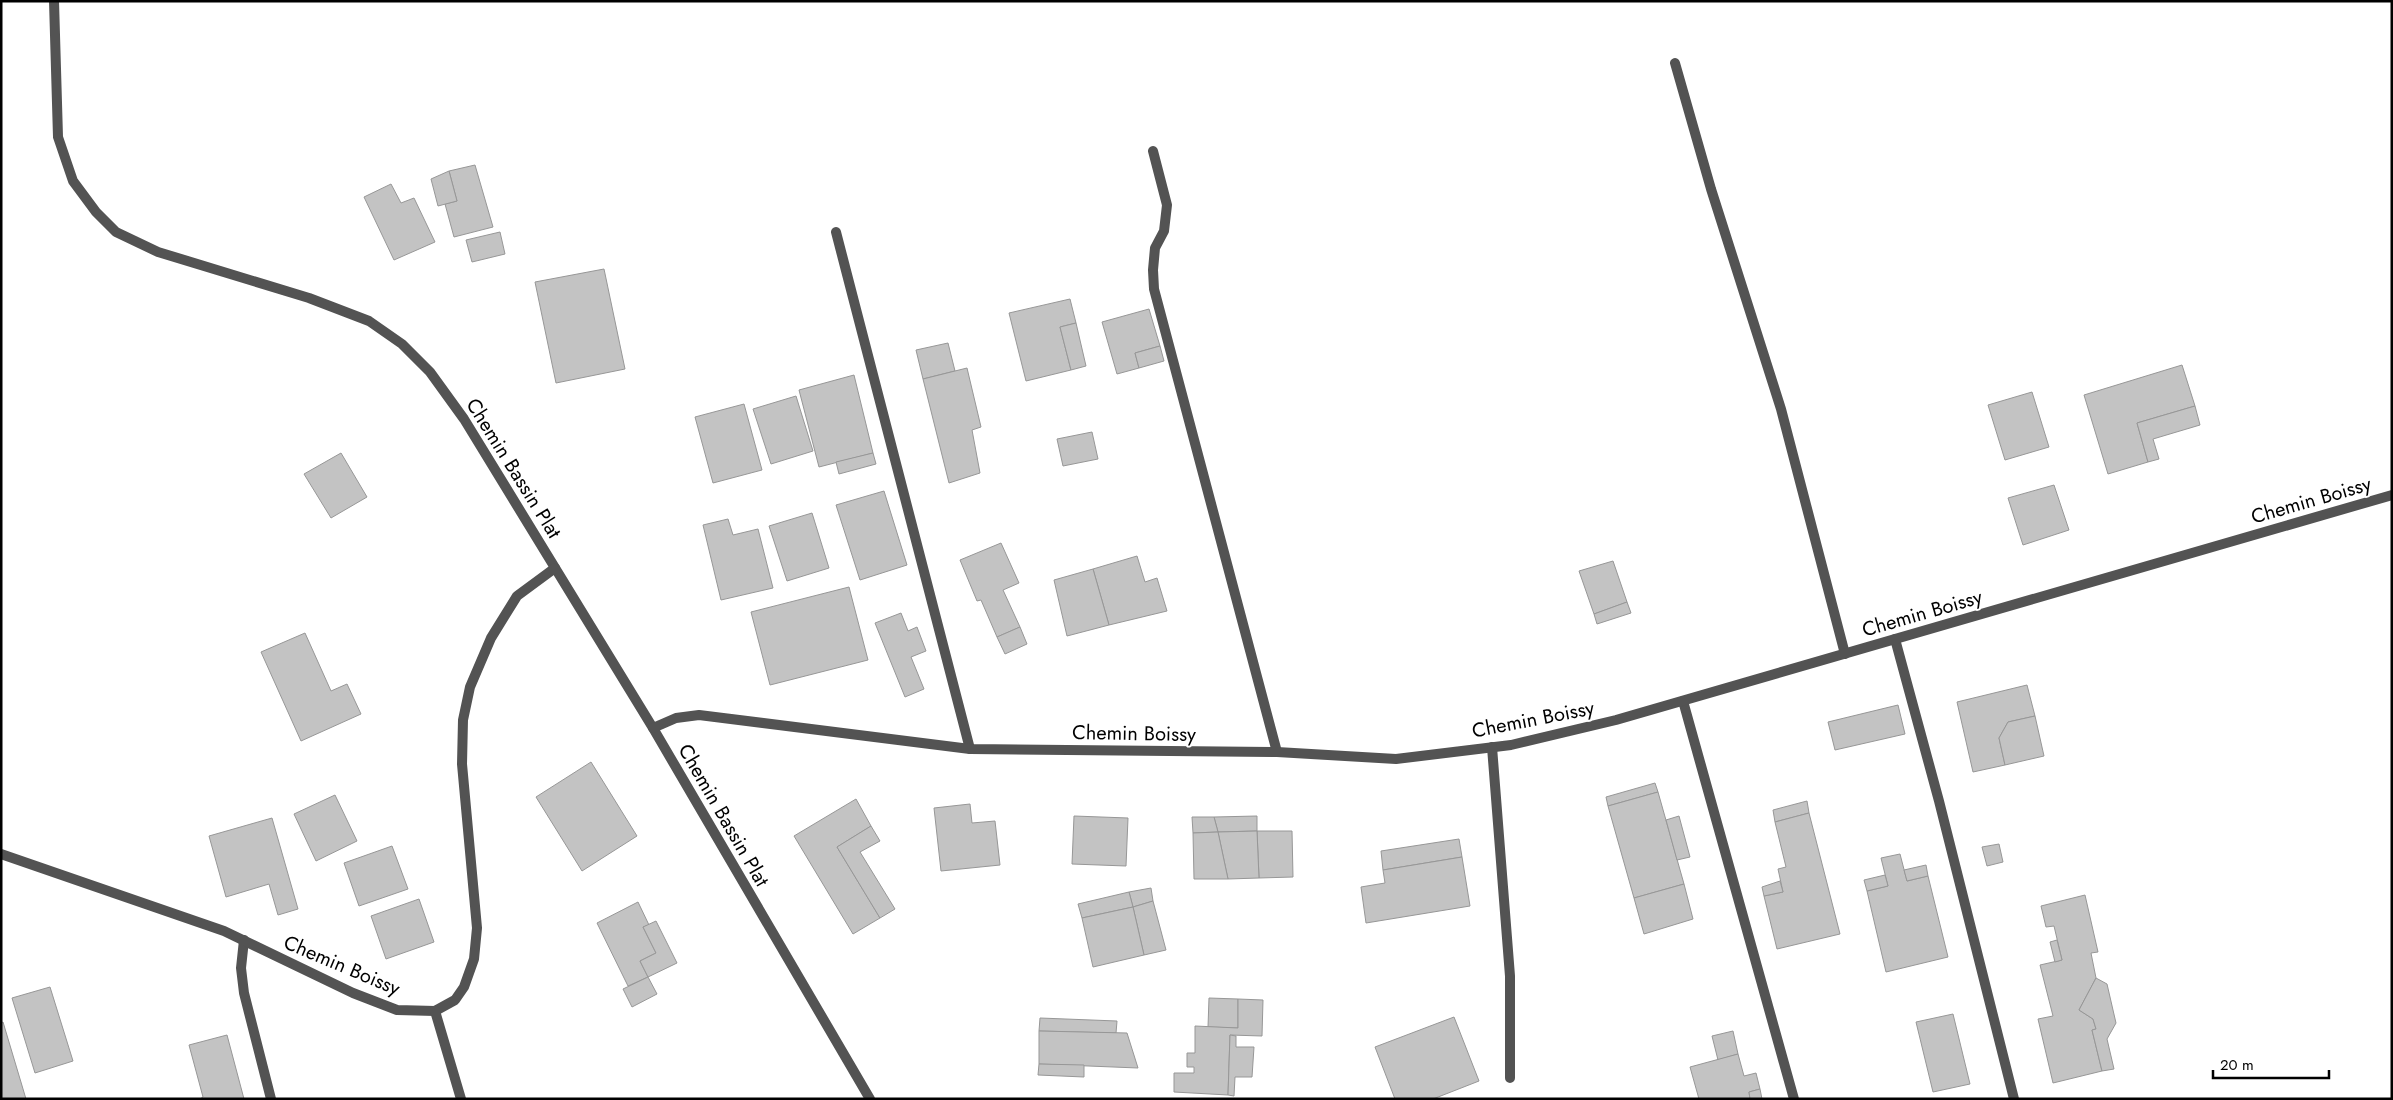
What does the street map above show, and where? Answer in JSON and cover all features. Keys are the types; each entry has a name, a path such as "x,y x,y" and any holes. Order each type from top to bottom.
{"street":[{"name":"Chemin Bassin Plat","path":"54,1 58,137 73,181 96,212 116,232 158,252 309,298 369,321 402,344 430,372 464,419 653,728 870,1099"},
{"path":"1675,63 1711,189 1781,409 1845,654"},
{"path":"1153,151 1167,205 1164,231 1155,248 1152,270 1154,289 1277,752"},
{"path":"836,232 970,748"},
{"name":"Chemin Boissy","path":"653,728 676,718 700,716 970,748 1277,752 1396,759 1511,745 1616,720 1683,701 2392,495"},
{"path":"461,1099 435,1011 455,1000 464,987 474,959 477,928 462,764 463,720 470,686 491,638 517,596 555,568"},
{"path":"1895,639 1939,801 2014,1099"},
{"path":"1683,701 1794,1099"},
{"path":"1492,747 1510,976 1510,1078"},
{"name":"Chemin Boissy","path":"1,854 214,928 244,940 353,993 397,1010 435,1011"},
{"path":"244,940 241,968 244,993 271,1099"}],"building":[{"path":"475,165 493,227 454,237 445,204 457,201 449,171"},
{"path":"449,171 457,201 438,206 431,179"},
{"path":"391,184 401,203 414,198 435,242 394,260 364,197"},
{"path":"500,232 505,254 472,262 466,240"},
{"path":"604,269 625,369 556,383 535,282"},
{"path":"1070,299 1076,323 1060,327 1071,370 1026,381 1009,313"},
{"path":"1149,309 1160,346 1135,353 1139,368 1117,374 1102,322"},
{"path":"1076,323 1086,366 1071,370 1060,327"},
{"path":"948,343 955,371 923,379 916,350"},
{"path":"1160,346 1164,361 1139,368 1135,353"},
{"path":"2182,365 2195,406 2137,423 2148,462 2108,474 2084,395"},
{"path":"967,368 981,427 972,430 980,473 949,483 923,379"},
{"path":"854,375 873,453 819,467 799,390"},
{"path":"2032,392 2049,447 2005,460 1988,405"},
{"path":"796,396 813,451 771,464 753,409"},
{"path":"744,404 762,470 713,483 695,417"},
{"path":"2195,406 2200,425 2153,439 2159,459 2148,462 2137,423"},
{"path":"1092,432 1098,459 1063,466 1057,439"},
{"path":"341,453 367,497 331,518 304,474"},
{"path":"873,453 876,464 839,474 836,462"},
{"path":"2054,485 2069,530 2023,545 2008,498"},
{"path":"884,491 907,565 860,580 836,505"},
{"path":"812,513 829,568 787,581 769,526"},
{"path":"728,519 733,535 758,529 773,588 721,600 703,525"},
{"path":"1001,543 1019,583 1003,590 1020,627 997,637 981,600 977,601 960,560"},
{"path":"1137,556 1145,582 1157,578 1167,611 1109,625 1093,569"},
{"path":"1613,561 1627,602 1594,614 1579,571"},
{"path":"1093,569 1109,625 1067,636 1054,580"},
{"path":"849,587 868,660 770,685 751,612"},
{"path":"1627,602 1631,613 1597,624 1594,614"},
{"path":"901,613 908,631 917,627 926,651 911,657 924,689 905,697 875,623"},
{"path":"1020,627 1027,644 1005,654 997,637"},
{"path":"305,633 331,691 347,684 361,714 301,741 261,652"},
{"path":"2027,685 2035,716 2008,722 1999,738 2005,765 1973,772 1957,702"},
{"path":"1898,705 1905,734 1835,750 1828,722"},
{"path":"2035,716 2044,756 2005,765 1999,738 2008,722"},
{"path":"591,762 637,836 582,871 536,797"},
{"path":"1655,783 1658,792 1608,806 1606,797"},
{"path":"1658,792 1684,884 1634,898 1608,806"},
{"path":"335,795 357,841 316,861 294,814"},
{"path":"856,799 871,826 837,847 880,918 853,934 794,836"},
{"path":"1807,801 1809,813 1775,822 1773,810"},
{"path":"970,804 972,823 995,821 1000,865 941,871 934,808"},
{"path":"1809,813 1840,934 1777,949 1764,896 1783,892 1778,869 1786,867 1775,822"},
{"path":"1074,816 1128,818 1126,866 1072,864"},
{"path":"1257,816 1257,831 1218,832 1214,817"},
{"path":"1679,816 1690,857 1677,860 1666,820"},
{"path":"1192,817 1214,817 1218,832 1193,833"},
{"path":"272,818 298,909 278,915 269,884 226,897 209,836"},
{"path":"871,826 880,841 860,852 895,909 880,918 837,847"},
{"path":"1257,831 1292,831 1293,877 1259,878"},
{"path":"1257,831 1259,878 1228,879 1218,832"},
{"path":"1218,832 1228,879 1194,879 1193,833"},
{"path":"1459,839 1462,857 1383,870 1381,851"},
{"path":"1999,844 2003,862 1987,866 1982,847"},
{"path":"392,846 408,889 359,906 344,863"},
{"path":"1900,854 1907,881 1928,876 1948,957 1886,972 1867,891 1888,886 1881,858"},
{"path":"1462,857 1470,906 1366,923 1361,887 1385,883 1383,870"},
{"path":"1926,865 1928,876 1907,881 1904,870"},
{"path":"1885,875 1888,886 1867,891 1864,880"},
{"path":"1780,881 1783,892 1764,896 1762,887"},
{"path":"1684,884 1693,919 1644,934 1634,898"},
{"path":"1151,888 1153,901 1133,907 1129,892"},
{"path":"1129,892 1133,907 1082,918 1078,904"},
{"path":"2085,895 2098,952 2091,953 2096,978 2079,1010 2093,1019 2096,1029 2092,1030 2102,1071 2053,1083 2038,1019 2053,1016 2040,965 2062,960 2054,926 2046,927 2041,906"},
{"path":"419,899 434,942 386,959 371,916"},
{"path":"1153,901 1166,950 1144,955 1133,907"},
{"path":"638,902 649,925 643,927 656,953 640,961 648,977 628,986 597,923"},
{"path":"1133,907 1144,955 1093,967 1082,918"},
{"path":"656,921 677,963 648,977 640,961 656,953 643,927"},
{"path":"2057,940 2062,960 2055,962 2050,942"},
{"path":"648,977 657,994 632,1007 623,989"},
{"path":"2096,978 2107,984 2116,1023 2107,1039 2114,1069 2102,1071 2092,1030 2096,1029 2093,1019 2079,1010"},
{"path":"50,987 73,1061 35,1073 12,998"},
{"path":"1209,998 1238,999 1238,1028 1208,1027"},
{"path":"1238,999 1263,1000 1262,1036 1230,1035 1228,1095 1174,1092 1174,1073 1194,1073 1194,1067 1187,1067 1187,1053 1195,1053 1195,1026 1238,1028"},
{"path":"1953,1014 1970,1084 1933,1092 1916,1022"},
{"path":"1454,1017 1479,1081 1433,1099 1395,1099 1375,1047"},
{"path":"1040,1018 1117,1021 1116,1033 1039,1031"},
{"path":"3,1022 26,1099 1,1099 1,1023"},
{"path":"1039,1031 1127,1033 1138,1068 1039,1064"},
{"path":"1733,1031 1738,1054 1718,1060 1712,1036"},
{"path":"227,1035 244,1099 200,1099 203,1097 189,1045"},
{"path":"1230,1035 1236,1036 1236,1047 1254,1047 1252,1077 1235,1077 1234,1096 1228,1095"},
{"path":"1738,1054 1744,1076 1756,1073 1760,1089 1749,1092 1750,1099 1699,1099 1690,1067"},
{"path":"1039,1064 1084,1065 1084,1077 1038,1075"},
{"path":"1760,1089 1762,1099 1750,1099 1749,1092"}]}
